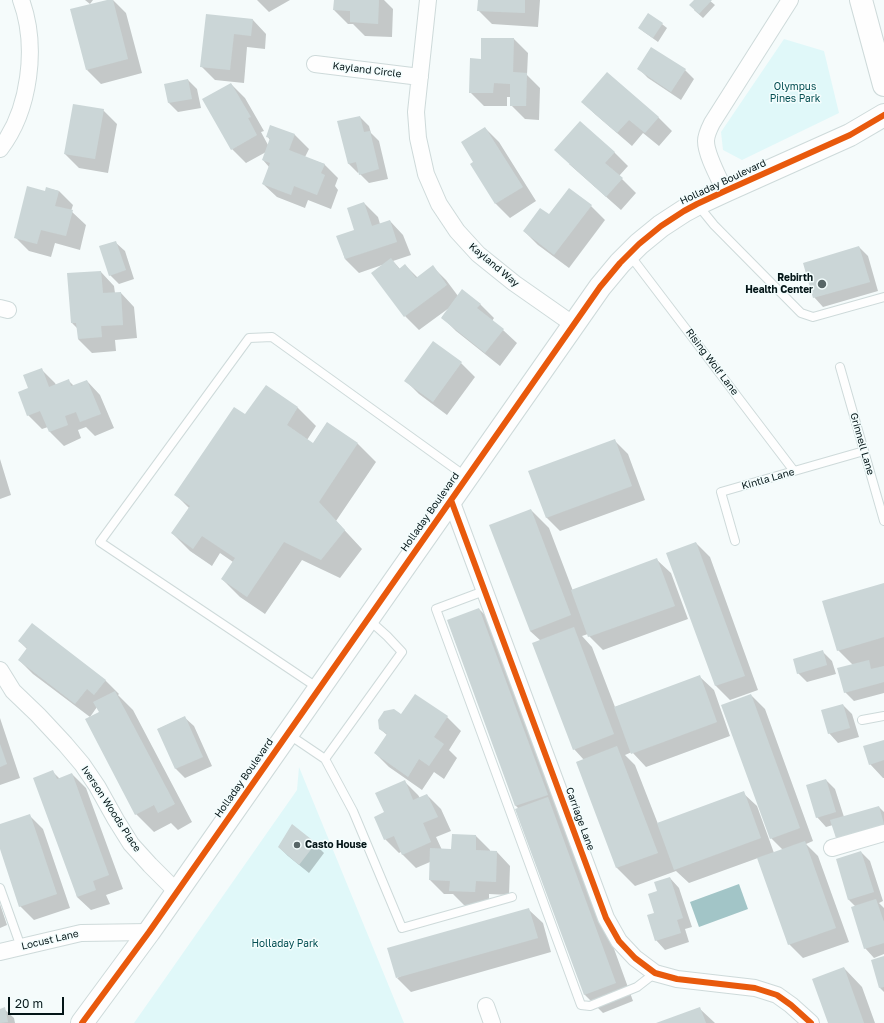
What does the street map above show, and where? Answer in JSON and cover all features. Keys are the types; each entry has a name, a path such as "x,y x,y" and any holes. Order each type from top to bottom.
{"street":[{"path":"0,149 20,110 30,67 27,21 21,0"},
{"name":"Kayland Way","path":"428,0 416,112 418,138 426,174 439,204 456,231 478,254 514,283 574,325"},
{"name":"Holladay Boulevard","path":"725,191 708,152 706,140 708,133 712,123 790,0"},
{"path":"861,0 884,85"},
{"name":"Kayland Circle","path":"315,64 420,77"},
{"name":"Holladay Boulevard","path":"82,1023 149,932 600,287 629,254 661,226 697,204 850,135 884,115"},
{"name":"Carriage Lane","path":"451,500 606,918 619,941 635,958 655,973 678,979 755,988 777,995 811,1023"},
{"name":"Iverson Woods Place","path":"0,670 13,691 38,715 82,764 132,844 150,866 177,892"},
{"path":"832,848 884,833"},
{"name":"Locust Lane","path":"0,952 81,933 149,932"},
{"path":"486,1006 492,1023"}],"lane":[{"path":"697,204 714,225 801,313 813,316 884,297"},
{"name":"Rising Wolf Lane","path":"629,254 794,471"},
{"path":"319,689 100,542 249,338 272,337 466,477"},
{"name":"Grinnell Lane","path":"840,367 884,521"},
{"name":"Kintla Lane","path":"735,541 721,492 864,451"},
{"path":"484,591 436,609 581,1005 590,1006 637,987 655,973"},
{"path":"325,759 402,652 368,619"},
{"path":"862,720 884,716"},
{"path":"288,734 325,759 353,811 402,928 512,897"},
{"path":"0,888 21,947"}],"green space":[{"name":"Olympus Pines Park","path":"784,39 824,51 839,113 742,160 723,150 721,132"},
{"name":"Holladay Park","path":"299,767 404,1023 134,1023 297,790"}],"shaded area":[{"path":"739,884 748,909 699,927 690,902"}],"building":[{"path":"107,0 113,0 128,59 86,70 70,9"},
{"path":"334,0 379,0 378,24 350,22 350,11 333,10"},
{"path":"478,0 525,0 525,13 477,11"},
{"path":"694,0 712,0 699,14 689,5"},
{"path":"648,13 663,23 653,38 638,28"},
{"path":"206,14 253,19 251,36 234,34 230,70 200,67"},
{"path":"481,38 514,38 513,72 527,73 526,106 510,106 510,84 494,83 493,93 469,93 470,58 481,59"},
{"path":"651,47 686,69 671,92 637,69"},
{"path":"607,72 659,117 645,133 629,120 617,133 581,102"},
{"path":"188,79 192,99 168,103 164,84"},
{"path":"231,83 251,117 248,118 257,135 231,150 202,99"},
{"path":"73,104 104,109 95,159 64,154"},
{"path":"360,116 364,132 370,131 379,169 359,175 356,162 348,164 337,121"},
{"path":"580,121 615,152 605,163 623,178 606,197 554,150"},
{"path":"270,125 295,134 289,150 325,164 321,173 325,175 317,195 294,186 291,195 262,184 270,163 262,160 270,138 266,137"},
{"path":"485,127 523,187 495,204 470,164 473,162 461,142"},
{"path":"27,186 45,191 46,187 59,191 55,206 73,210 66,236 41,230 37,244 14,238"},
{"path":"569,188 592,205 554,255 523,231 540,208 549,214"},
{"path":"364,202 372,226 390,220 397,242 345,259 336,236 354,230 347,208"},
{"path":"116,241 126,270 109,276 99,246"},
{"path":"859,246 870,282 813,298 803,263"},
{"path":"391,258 399,269 405,264 416,278 433,265 447,285 404,317 371,273"},
{"path":"101,271 103,293 121,292 123,325 101,326 102,337 78,339 76,323 71,323 67,273"},
{"path":"462,289 481,304 477,308 504,329 485,353 441,318"},
{"path":"433,341 462,362 433,402 404,381"},
{"path":"42,368 49,387 69,379 71,386 87,380 101,414 80,422 76,412 65,416 68,425 49,432 40,411 27,416 18,392 28,388 23,375"},
{"path":"266,385 298,407 287,425 313,443 327,422 358,443 319,502 345,530 321,560 284,542 247,597 221,579 235,558 202,536 193,549 171,533 190,506 174,495 234,407 245,414"},
{"path":"615,439 632,486 546,518 528,471"},
{"path":"531,509 571,615 530,631 489,525"},
{"path":"696,542 745,676 715,686 666,553"},
{"path":"657,558 675,606 588,637 571,590"},
{"path":"884,583 884,637 837,651 822,601"},
{"path":"479,608 548,795 515,806 447,620"},
{"path":"32,623 106,680 94,695 87,689 75,704 18,660 27,648 18,641"},
{"path":"574,627 614,734 573,750 532,643"},
{"path":"823,650 827,665 797,674 793,659"},
{"path":"869,660 871,669 884,666 884,682 844,693 837,668"},
{"path":"700,675 717,722 631,754 614,707"},
{"path":"115,691 175,804 158,813 154,805 135,815 85,719 99,712 93,702"},
{"path":"415,694 448,716 434,737 444,744 429,766 419,759 408,777 374,753 387,734 379,729 378,720 384,711 394,709 401,714"},
{"path":"751,694 800,828 770,839 721,705"},
{"path":"843,704 850,728 828,734 821,710"},
{"path":"185,716 203,757 175,769 157,729"},
{"path":"884,740 884,760 869,765 863,746"},
{"path":"0,744 7,764 0,767"},
{"path":"617,746 658,853 616,868 576,762"},
{"path":"53,770 57,779 72,773 109,875 93,881 96,890 77,897 33,778"},
{"path":"826,779 836,812 816,818 806,785"},
{"path":"405,780 413,800 427,794 438,817 423,823 431,842 402,855 394,836 384,840 374,817 384,812 375,793"},
{"path":"744,791 761,838 674,870 657,823"},
{"path":"548,797 616,983 584,995 515,809"},
{"path":"879,806 884,824 836,838 830,820"},
{"path":"30,814 57,894 19,907 0,849 0,824"},
{"name":"Casto House","path":"292,824 316,843 299,865 278,847"},
{"path":"452,834 476,835 476,850 497,851 496,882 476,881 475,892 449,891 450,881 429,880 430,848 451,849"},
{"path":"805,841 836,928 788,945 757,858"},
{"path":"861,851 874,892 848,900 836,859"},
{"path":"670,877 683,918 677,920 681,933 655,941 647,915 654,913 648,894 657,891 654,882"},
{"path":"876,899 884,922 884,943 864,949 851,907"},
{"path":"529,908 538,938 396,978 387,948"},
{"path":"884,956 884,987 879,988 871,960"},
{"path":"844,967 864,1023 828,1023 812,979"},
{"path":"5,1007 8,1022 0,1023 0,1009"},
{"path":"700,1007 706,1023 656,1023"}],"cycle path":[{"path":"82,1023 149,932 600,287 620,263 639,244 661,226 684,211 850,135 884,115"},
{"path":"451,500 606,918 619,941 635,958 655,973 677,979 755,988 777,995 811,1023"}],"place":[{"name":"Rebirth Health Center","path":"822,284"},
{"name":"Casto House","path":"297,845"}]}
